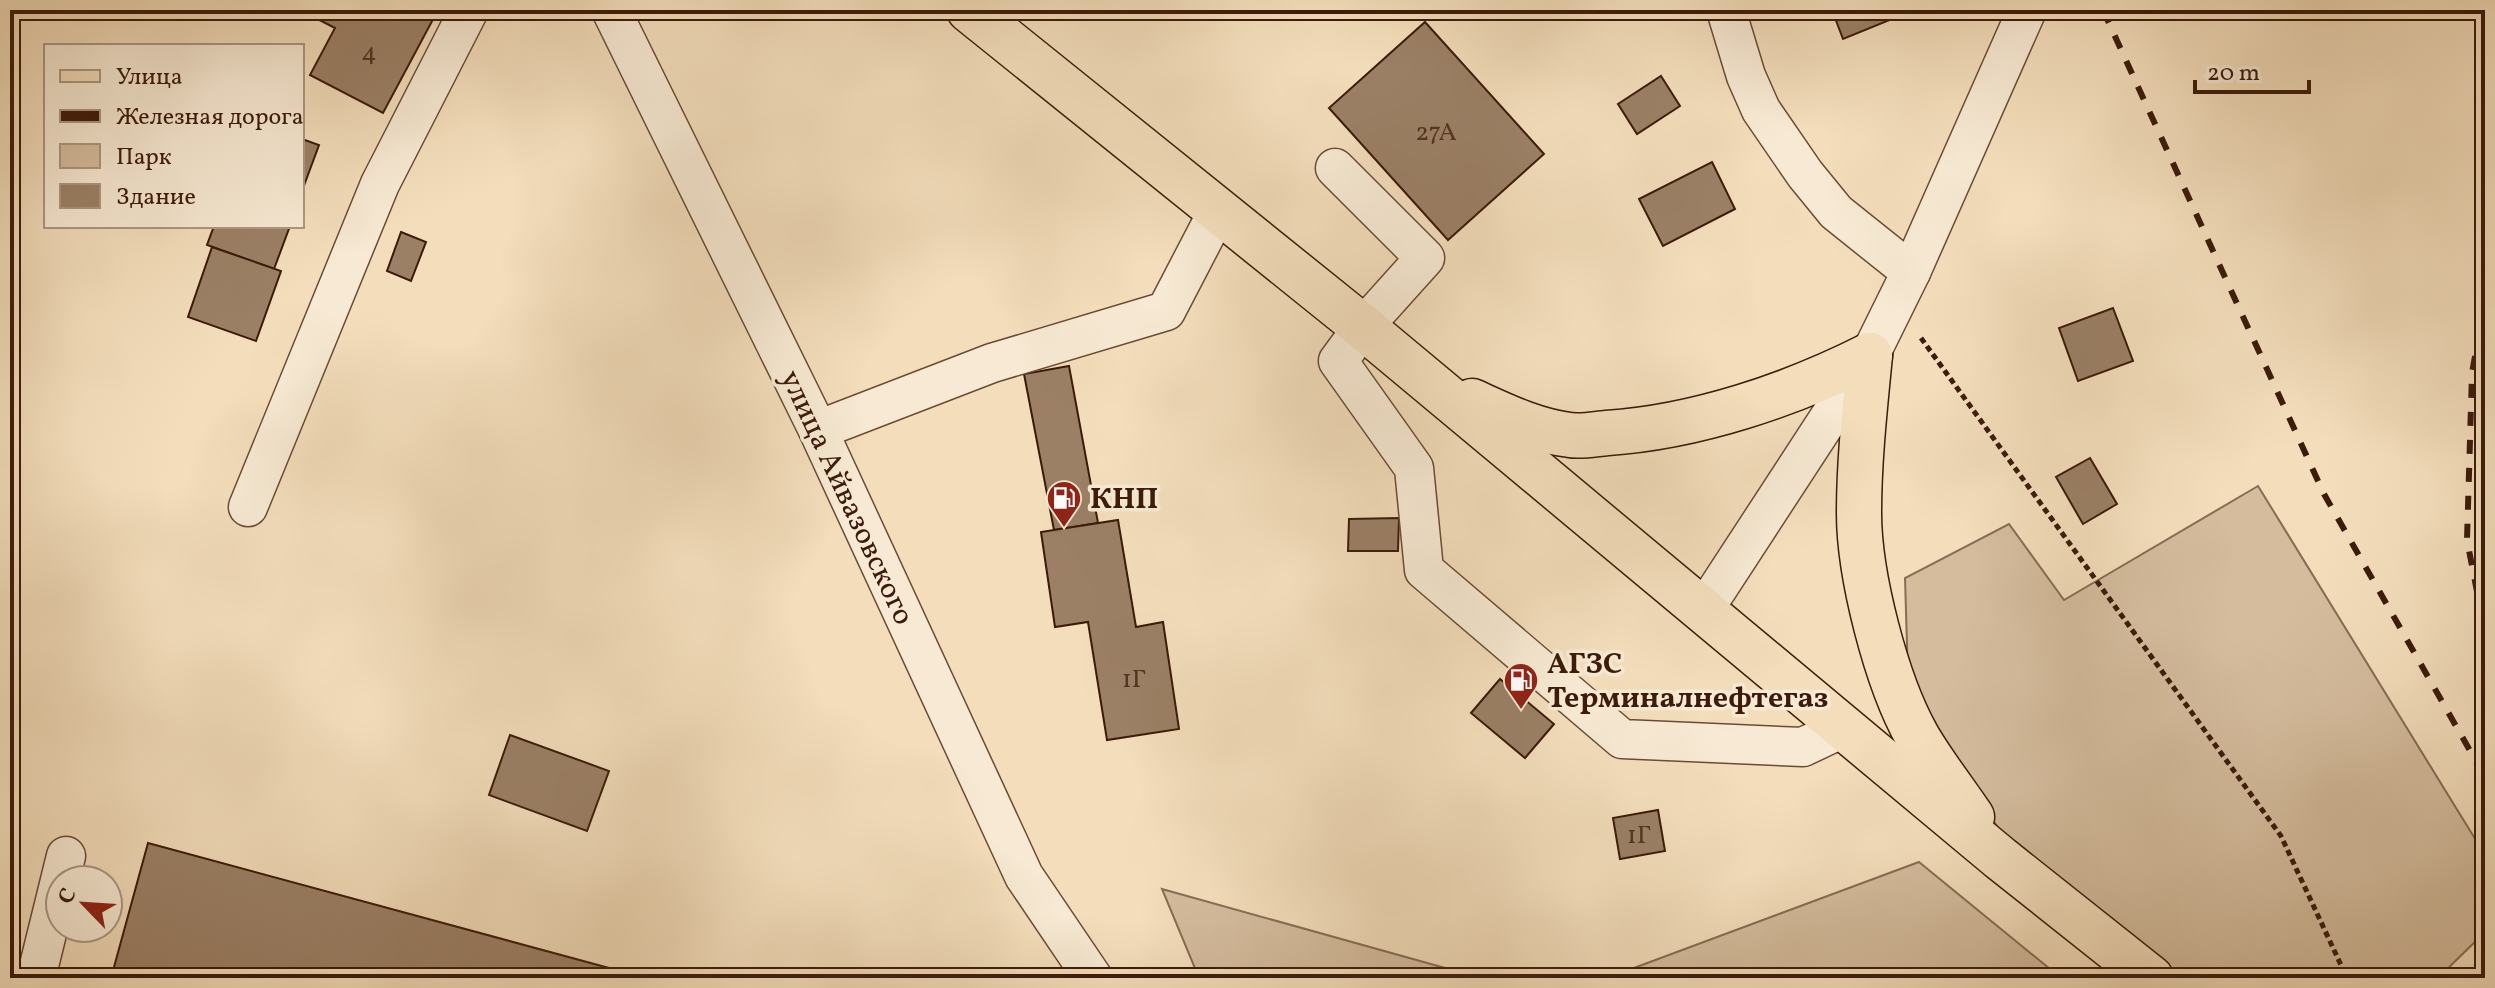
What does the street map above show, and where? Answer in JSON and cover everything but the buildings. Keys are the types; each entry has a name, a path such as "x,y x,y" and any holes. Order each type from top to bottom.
{"main road":[{"path":"969,10 1363,327 2000,858 2151,978"},
{"path":"1421,377 1517,422 1571,435 1644,431 1764,400 1819,381 1870,355"},
{"path":"1870,355 1860,459 1859,516 1865,568 1884,657 1916,734 2000,858"}],"street":[{"path":"248,507 380,184 469,10"},
{"name":"улица Айвазовского","path":"611,10 818,430 1024,876 1093,978"},
{"path":"1726,10 1746,76 1761,110 1805,174 1836,212 1911,272"},
{"path":"1703,611 1870,355 1911,272 2027,10"},
{"path":"1335,168 1425,258 1363,327 1338,361 1414,468 1424,570 1622,739 1803,747 1843,728"},
{"path":"818,430 992,363 1166,311 1218,211"},
{"path":"36,978 66,856"}],"path":[{"path":"1916,332 2281,836 2347,978"}],"green space":[{"path":"2258,486 2485,855 2485,932 2438,978 2183,978 2004,838 1908,678 1905,578 2009,524 2064,600"},
{"path":"1919,862 2061,978 1607,978"},
{"path":"1162,889 1481,978 1199,978"}],"railway":[{"path":"2103,10 2324,494 2485,777"},
{"path":"2485,301 2472,373 2467,540 2485,633"}],"place":[{"name":"КНП","path":"1064,529"},
{"name":"АГЗС Терминалнефтегаз","path":"1521,711"}]}
